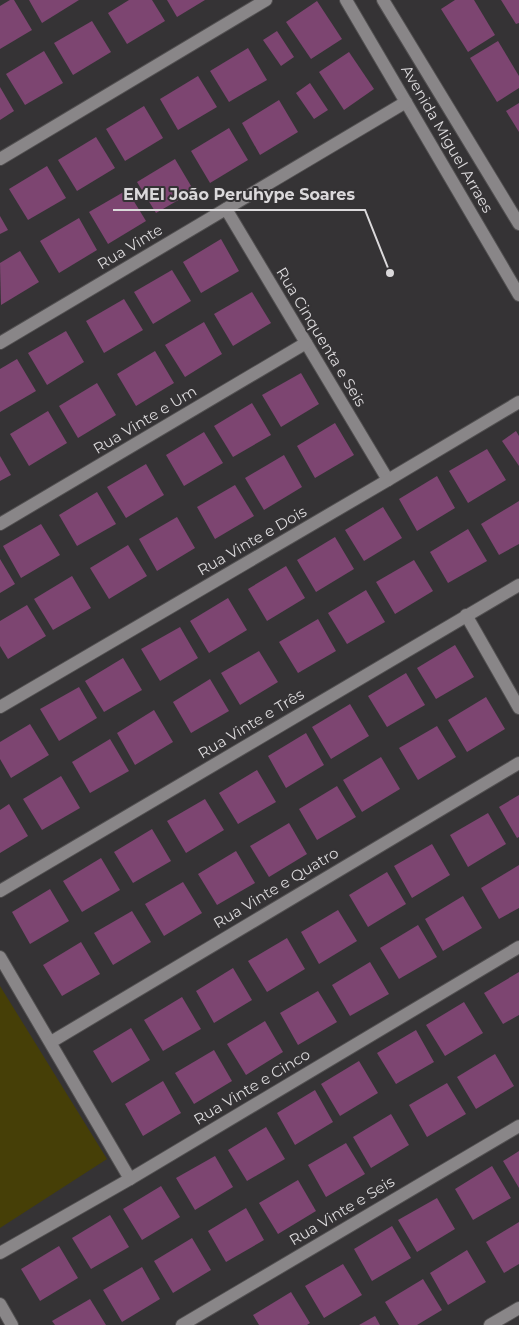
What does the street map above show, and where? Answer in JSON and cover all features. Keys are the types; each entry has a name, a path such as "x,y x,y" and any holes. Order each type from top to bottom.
{"street":[{"path":"0,159 266,0"},
{"name":"Avenida Miguel Arraes","path":"346,0 519,295"},
{"name":"Avenida Miguel Arraes","path":"383,0 519,224"},
{"name":"Rua Vinte","path":"0,343 406,102"},
{"name":"Rua Cinquenta e Seis","path":"226,210 388,480"},
{"name":"Rua Vinte e Um","path":"0,524 306,343"},
{"name":"Rua Vinte e Dois","path":"0,707 519,402"},
{"name":"Rua Vinte e Três","path":"0,891 519,585"},
{"path":"466,616 519,708"},
{"name":"Rua Vinte e Quatro","path":"50,1042 519,762"},
{"name":"Rua Vinte e Cinco","path":"0,1253 130,1179 519,947"},
{"path":"0,957 130,1179"},
{"name":"Rua Vinte e Seis","path":"182,1325 519,1126"},
{"path":"0,1304 12,1325"},
{"path":"490,1325 519,1308"}],"shaded area":[{"path":"0,986 107,1159 0,1228"}],"building":[{"path":"10,0 14,0 32,30 0,49 0,6"},
{"path":"29,0 79,0 42,23"},
{"path":"129,0 152,0 165,21 127,44 108,13"},
{"path":"167,0 205,0 177,17"},
{"path":"455,0 474,0 495,35 468,52 441,9"},
{"path":"501,0 519,0 519,23 516,24"},
{"path":"317,1 342,39 311,59 286,22"},
{"path":"92,21 111,52 73,75 54,43"},
{"path":"277,31 294,57 281,66 263,40"},
{"path":"498,41 519,76 519,88 497,102 470,58"},
{"path":"248,48 267,80 229,102 210,71"},
{"path":"44,51 63,83 25,105 6,74"},
{"path":"349,52 374,89 344,110 319,72"},
{"path":"198,76 217,107 178,130 160,99"},
{"path":"310,83 328,110 314,119 296,93"},
{"path":"0,87 14,111 0,120"},
{"path":"279,100 298,132 260,155 242,123"},
{"path":"519,103 519,132 506,111"},
{"path":"144,106 163,138 125,161 106,129"},
{"path":"229,128 248,160 210,183 191,151"},
{"path":"96,137 115,168 77,191 58,160"},
{"path":"175,159 194,191 156,213 137,182"},
{"path":"47,166 66,198 28,220 9,189"},
{"path":"127,190 146,221 108,244 89,212"},
{"path":"0,216 8,230 0,234"},
{"path":"79,218 97,250 59,273 40,241"},
{"path":"221,239 239,271 201,293 183,262"},
{"path":"20,251 39,282 1,305 0,263"},
{"path":"172,270 191,301 153,324 134,292"},
{"path":"252,292 271,323 233,346 214,314"},
{"path":"124,299 143,330 104,353 86,321"},
{"path":"204,322 222,354 185,377 165,345"},
{"path":"66,331 84,362 47,385 28,353"},
{"path":"155,351 174,383 136,406 117,374"},
{"path":"17,359 36,391 0,412 0,369"},
{"path":"301,373 319,404 281,427 262,395"},
{"path":"97,383 116,415 78,438 59,406"},
{"path":"252,403 271,435 233,457 214,426"},
{"path":"48,411 67,443 29,466 10,434"},
{"path":"335,423 354,455 315,478 297,446"},
{"path":"516,431 519,436 519,466 502,441"},
{"path":"204,432 223,463 184,486 166,455"},
{"path":"487,449 506,480 468,503 449,471"},
{"path":"284,455 302,487 264,510 245,478"},
{"path":"0,456 11,475 0,481"},
{"path":"146,464 164,495 126,518 107,487"},
{"path":"437,476 455,508 417,531 399,499"},
{"path":"235,485 254,516 215,539 197,507"},
{"path":"97,492 116,524 77,546 59,515"},
{"path":"519,501 519,544 499,555 481,524"},
{"path":"383,507 402,538 364,561 345,530"},
{"path":"177,517 195,548 157,571 139,539"},
{"path":"41,524 60,555 21,578 3,546"},
{"path":"468,529 487,561 448,583 430,552"},
{"path":"335,537 354,569 316,592 297,560"},
{"path":"128,545 147,576 109,599 90,568"},
{"path":"0,559 15,584 0,593"},
{"path":"414,560 433,591 395,614 376,582"},
{"path":"286,566 305,598 267,621 248,589"},
{"path":"72,576 91,608 53,630 34,599"},
{"path":"366,590 385,622 347,644 328,613"},
{"path":"228,598 247,630 209,653 190,621"},
{"path":"27,605 46,636 8,659 0,646 0,621"},
{"path":"318,619 336,651 298,673 279,642"},
{"path":"180,627 198,658 160,681 141,649"},
{"path":"455,645 474,677 436,699 417,668"},
{"path":"259,651 278,682 240,705 221,673"},
{"path":"123,658 142,690 104,712 85,681"},
{"path":"406,673 425,705 387,727 368,696"},
{"path":"210,679 229,711 191,733 173,702"},
{"path":"79,687 97,718 59,741 40,709"},
{"path":"486,697 505,729 467,752 448,720"},
{"path":"350,704 369,736 331,759 312,727"},
{"path":"154,710 173,742 135,765 117,733"},
{"path":"30,724 49,755 11,778 0,759 0,742"},
{"path":"437,726 456,757 418,780 399,748"},
{"path":"306,733 324,765 286,788 268,756"},
{"path":"110,739 129,771 90,793 72,762"},
{"path":"381,757 400,789 362,812 343,780"},
{"path":"257,770 276,802 238,824 219,793"},
{"path":"61,776 80,808 42,830 23,799"},
{"path":"337,786 356,817 317,840 299,809"},
{"path":"519,795 519,837 517,838 499,807"},
{"path":"205,799 224,830 186,853 167,821"},
{"path":"9,804 28,836 0,853 0,810"},
{"path":"488,813 506,844 468,867 450,835"},
{"path":"289,823 307,854 269,877 250,846"},
{"path":"152,829 171,861 133,883 114,852"},
{"path":"432,844 450,875 412,898 394,866"},
{"path":"236,851 255,883 217,905 198,874"},
{"path":"101,858 120,890 82,912 63,881"},
{"path":"519,865 519,908 499,919 481,888"},
{"path":"387,872 406,904 368,927 349,895"},
{"path":"183,882 202,913 164,936 145,904"},
{"path":"50,889 69,921 30,944 12,912"},
{"path":"463,896 482,928 443,951 425,919"},
{"path":"338,910 357,941 319,964 301,932"},
{"path":"132,911 151,942 113,965 94,933"},
{"path":"418,925 437,957 399,979 380,948"},
{"path":"287,938 305,969 267,992 248,961"},
{"path":"81,942 100,974 62,996 43,965"},
{"path":"370,962 389,994 350,1016 332,985"},
{"path":"233,968 252,1000 214,1023 196,991"},
{"path":"519,972 519,1015 503,1024 484,993"},
{"path":"318,991 337,1022 298,1045 280,1013"},
{"path":"182,997 201,1029 163,1051 144,1020"},
{"path":"464,1002 483,1033 445,1056 426,1025"},
{"path":"265,1021 283,1052 246,1075 227,1044"},
{"path":"131,1028 150,1060 112,1083 93,1051"},
{"path":"416,1030 434,1062 396,1084 377,1053"},
{"path":"214,1050 232,1081 194,1104 175,1073"},
{"path":"495,1054 514,1086 476,1109 457,1077"},
{"path":"359,1061 378,1093 340,1116 321,1084"},
{"path":"163,1081 181,1113 143,1136 125,1104"},
{"path":"447,1083 466,1114 427,1137 409,1105"},
{"path":"315,1090 333,1122 295,1145 277,1113"},
{"path":"391,1114 409,1145 371,1168 353,1137"},
{"path":"266,1127 285,1159 247,1181 228,1150"},
{"path":"346,1143 365,1174 326,1197 308,1165"},
{"path":"519,1151 519,1188 503,1161"},
{"path":"215,1156 233,1187 195,1210 176,1178"},
{"path":"492,1166 511,1198 473,1220 455,1189"},
{"path":"298,1180 316,1211 278,1234 259,1203"},
{"path":"161,1186 180,1217 142,1240 123,1209"},
{"path":"437,1198 455,1229 417,1252 398,1220"},
{"path":"246,1208 264,1240 226,1262 208,1231"},
{"path":"110,1215 129,1247 91,1269 72,1238"},
{"path":"519,1222 519,1264 504,1273 486,1242"},
{"path":"392,1226 411,1258 372,1281 354,1249"},
{"path":"192,1238 211,1270 173,1293 154,1261"},
{"path":"59,1246 78,1278 40,1301 21,1269"},
{"path":"467,1250 486,1282 448,1305 430,1273"},
{"path":"343,1264 362,1295 324,1318 305,1286"},
{"path":"142,1267 160,1299 122,1322 103,1290"},
{"path":"423,1279 442,1310 417,1325 399,1325 385,1302"},
{"path":"291,1292 310,1323 307,1325 259,1325 253,1315"},
{"path":"90,1299 106,1325 55,1325 52,1321"},
{"path":"375,1316 380,1325 359,1325"}],"place":[{"name":"EMEI João Peruhype Soares","path":"390,273"}]}
